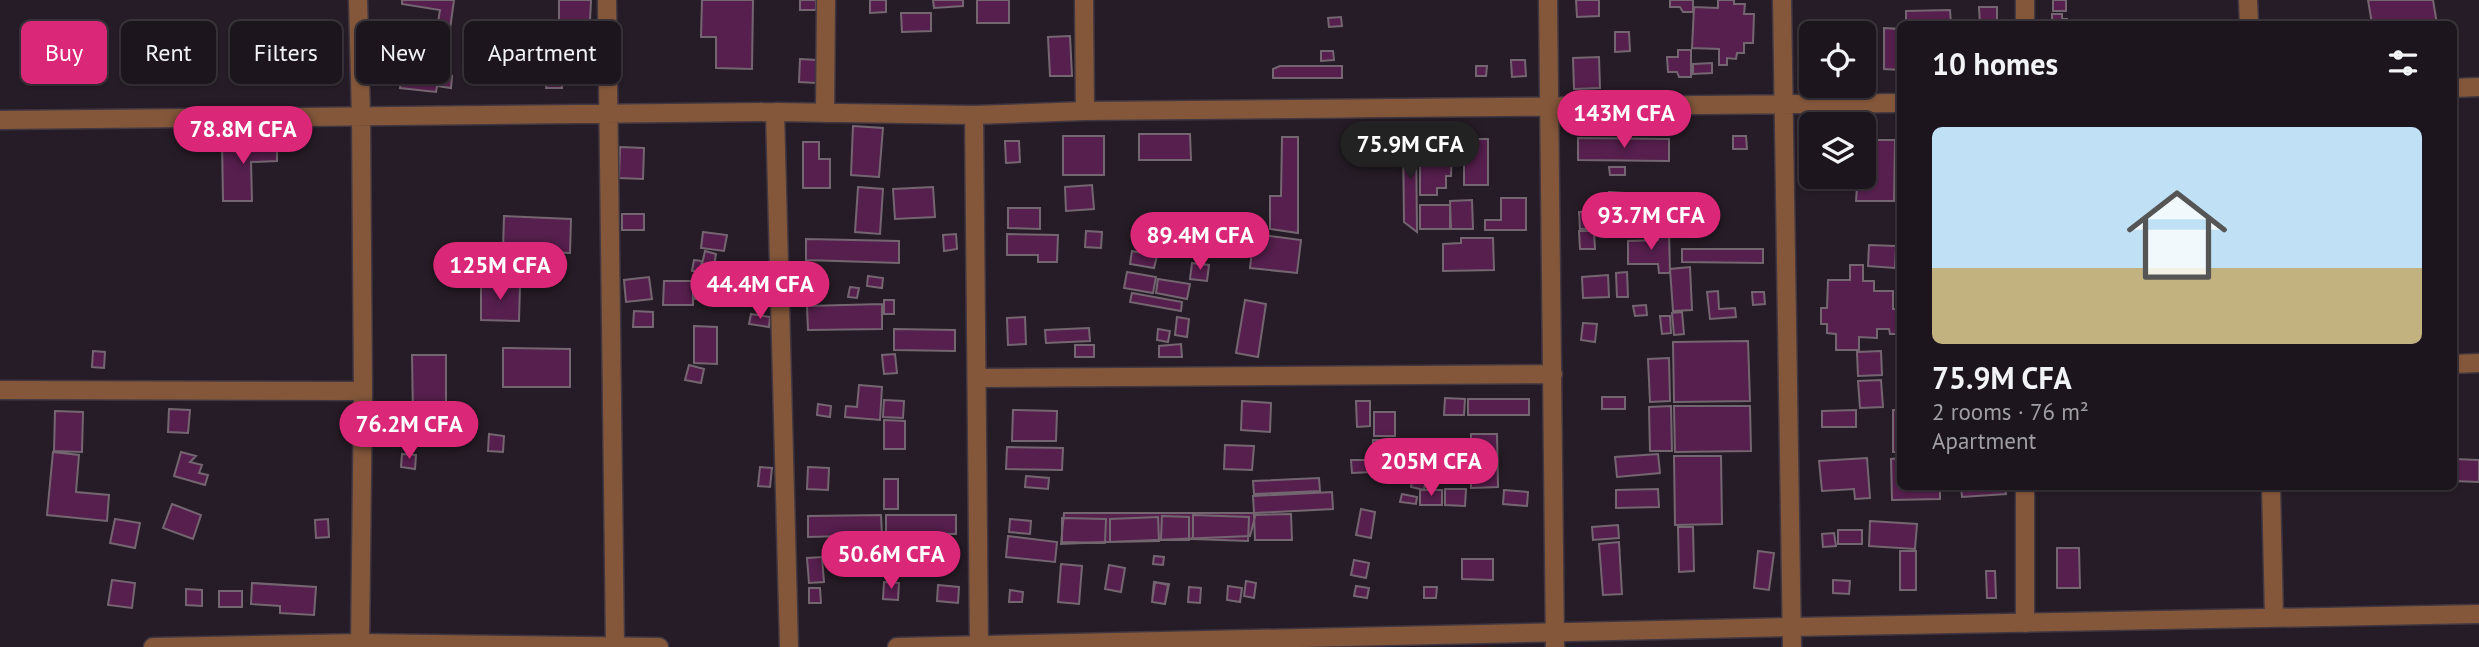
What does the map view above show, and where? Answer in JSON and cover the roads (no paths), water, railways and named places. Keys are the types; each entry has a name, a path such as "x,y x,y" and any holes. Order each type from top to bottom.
{"street":[{"path":"358,0 363,391 360,645"},
{"path":"607,0 615,646"},
{"path":"825,113 826,0"},
{"path":"1084,0 1085,111"},
{"path":"1548,0 1555,640"},
{"path":"1782,0 1792,647"},
{"path":"2025,0 2025,21"},
{"path":"2248,0 2249,21"},
{"path":"2457,88 2479,87"},
{"path":"0,120 775,112 974,115 1085,111 1897,103"},
{"path":"775,112 789,647"},
{"path":"974,115 979,646"},
{"path":"2457,364 2479,363"},
{"path":"978,379 1553,374"},
{"path":"0,390 363,391"},
{"path":"2025,490 2025,623"},
{"path":"2271,490 2274,617"},
{"path":"897,647 1555,640 1791,627 2479,614"},
{"path":"153,647 659,647"}]}
